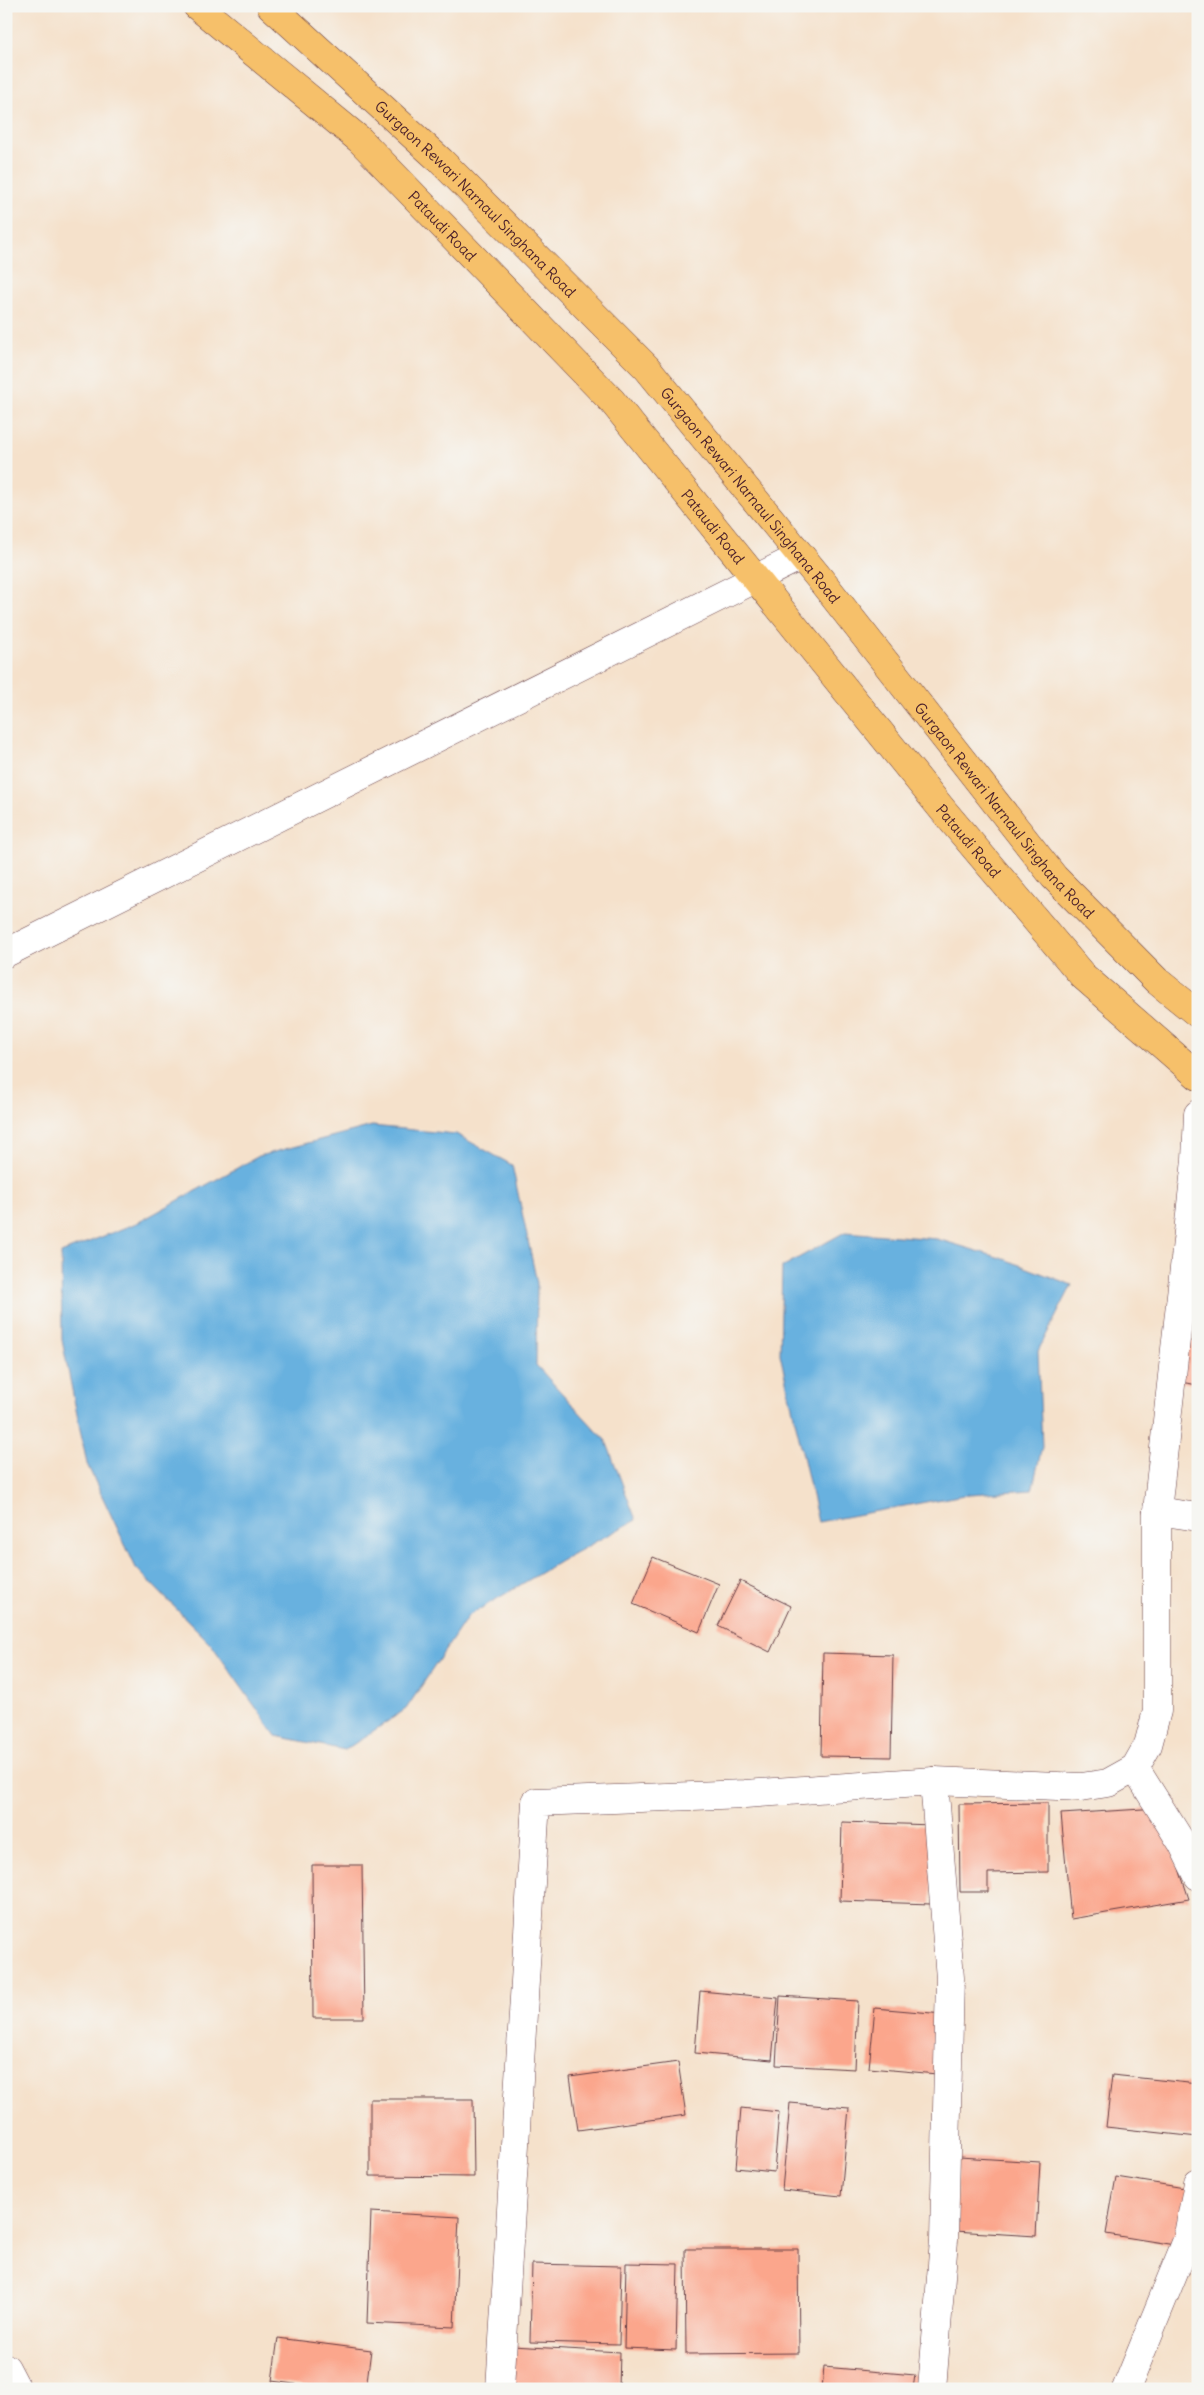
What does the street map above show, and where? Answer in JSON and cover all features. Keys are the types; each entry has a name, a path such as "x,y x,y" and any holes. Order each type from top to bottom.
{"main road":[{"name":"Pataudi Road","path":"197,6 360,140 612,401 942,809 1082,976 1198,1076"},
{"name":"Gurgaon Rewari Narnaul Singhana Road","path":"271,6 441,162 647,368 802,556 1054,878 1156,981 1198,1014"}],"street":[{"path":"6,953 802,556"},
{"path":"500,2389 536,1802 745,1794 934,1781 1082,1787 1108,1783 1134,1768 1148,1745 1157,1712 1157,1511 1196,1160 1198,1114"},
{"path":"1157,1511 1198,1517"},
{"path":"1134,1768 1182,1843 1198,1876"},
{"path":"932,2389 944,2240 950,1978 934,1781"},
{"path":"1126,2389 1192,2243 1198,2183"},
{"path":"6,2368 17,2389"}],"water":[{"path":"372,1126 456,1134 512,1165 537,1283 536,1365 606,1441 636,1520 569,1556 468,1616 406,1709 345,1750 276,1736 211,1644 136,1568 87,1464 62,1340 61,1253 139,1222 259,1156"},
{"path":"845,1232 937,1239 1004,1259 1072,1285 1038,1351 1042,1447 1032,1490 969,1494 818,1522 780,1354 782,1267"}],"building":[{"path":"1182,1340 1198,1342 1198,1385 1174,1381"},
{"path":"653,1557 719,1584 699,1632 633,1604"},
{"path":"740,1581 791,1606 770,1652 718,1626"},
{"path":"823,1653 893,1655 891,1757 821,1756"},
{"path":"1048,1803 1048,1872 988,1873 988,1892 960,1892 959,1804"},
{"path":"1159,1808 1189,1899 1071,1919 1061,1814"},
{"path":"842,1822 933,1825 931,1904 840,1901"},
{"path":"312,1865 362,1865 364,2018 313,2018"},
{"path":"700,1991 778,1998 772,2060 695,2053"},
{"path":"780,1996 858,2001 855,2069 776,2065"},
{"path":"875,2008 943,2014 937,2074 869,2068"},
{"path":"678,2062 686,2115 578,2130 570,2077"},
{"path":"1112,2075 1198,2084 1198,2137 1106,2127"},
{"path":"370,2099 473,2099 474,2177 370,2176"},
{"path":"790,2103 849,2108 841,2196 782,2190"},
{"path":"741,2108 779,2112 774,2172 736,2168"},
{"path":"959,2157 1040,2162 1036,2236 954,2231"},
{"path":"1116,2177 1191,2189 1181,2246 1106,2234"},
{"path":"371,2212 459,2217 454,2327 367,2323"},
{"path":"685,2249 798,2249 799,2353 686,2354"},
{"path":"626,2263 678,2264 676,2350 624,2348"},
{"path":"532,2264 621,2266 619,2344 530,2342"},
{"path":"278,2338 371,2350 366,2389 330,2389 272,2381"},
{"path":"512,2346 620,2352 619,2389 510,2389"},
{"path":"824,2367 915,2375 913,2389 822,2389"}]}
